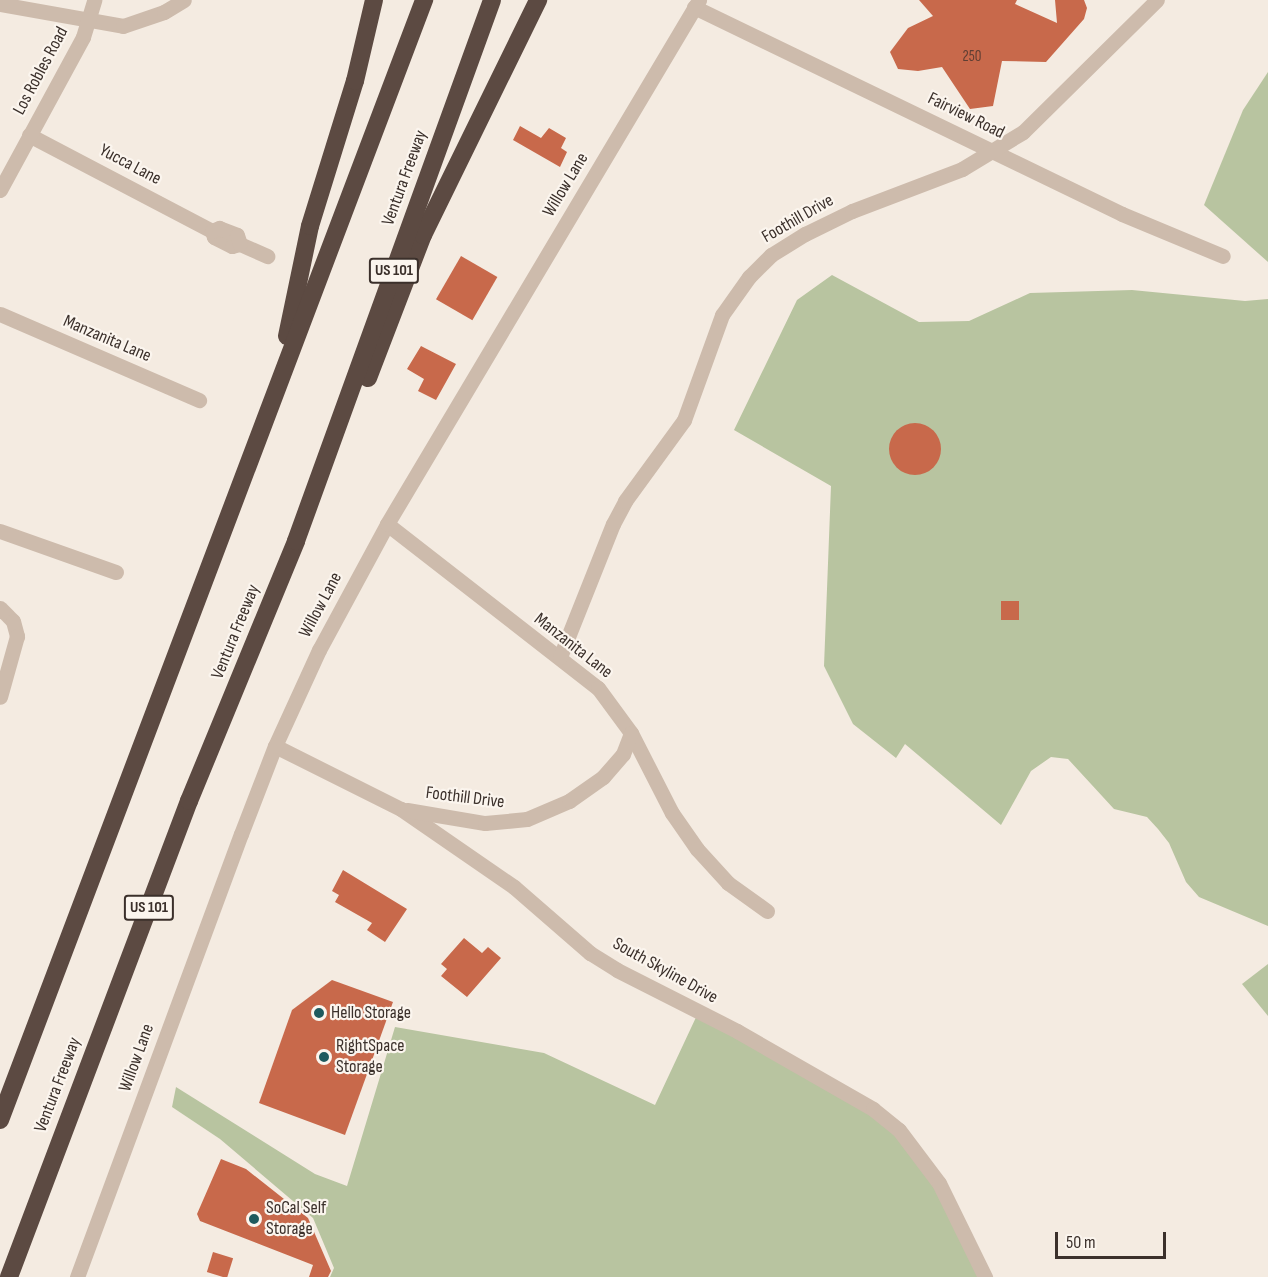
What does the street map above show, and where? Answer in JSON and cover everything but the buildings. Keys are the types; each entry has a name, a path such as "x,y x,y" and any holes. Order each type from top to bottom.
{"highway":[{"path":"277,388 310,226 355,81 374,0"},
{"path":"0,1120 424,0"},
{"name":"Ventura Freeway","path":"9,1277 189,801 296,541 492,0"},
{"path":"296,541 322,496 423,235 538,0"}],"street":[{"name":"Los Robles Road","path":"0,190 88,21 94,0"},
{"path":"0,4 123,26 164,12 184,0"},
{"name":"Foothill Drive","path":"560,657 613,524 625,501 684,420 722,315 749,277 771,255 805,234 852,211 962,169 994,151 1049,108 1157,0"},
{"name":"Fairview Road","path":"696,4 1122,214 1223,256"},
{"name":"Willow Lane","path":"77,1277 275,746 319,650 387,524 696,4"},
{"name":"Yucca Lane","path":"29,135 212,231 214,237 232,246 240,244 267,256"},
{"name":"Manzanita Lane","path":"0,315 199,400"},
{"name":"Manzanita Lane","path":"387,524 598,688 631,733 672,813 697,849 728,883 767,911"},
{"path":"0,531 116,572"},
{"path":"0,608 17,648 0,697"},
{"name":"Foothill Drive","path":"401,809 485,823 527,819 569,801 603,777 622,754 631,733"},
{"name":"South Skyline Drive","path":"275,746 401,809 514,887 590,952 873,1109 899,1130 939,1184 985,1277"}],"green space":[{"path":"1268,72 1268,262 1204,205 1243,110"},
{"path":"832,275 919,322 969,321 1030,293 1132,290 1245,301 1268,299 1268,926 1199,897 1186,882 1169,843 1147,817 1114,809 1068,759 1051,757 1031,771 1001,825 905,744 896,758 853,724 824,666 831,486 734,430 797,300"},
{"path":"1268,964 1268,1016 1242,984"},
{"path":"698,1013 828,1081 919,1154 985,1277 330,1277 334,1268 313,1218 220,1139 172,1107 176,1087 315,1174 347,1186 395,1027 544,1053 655,1105"}],"place":[{"name":"Hello Storage","path":"319,1013"},
{"name":"RightSpace Storage","path":"324,1057"},
{"name":"SoCal Self Storage","path":"254,1219"}]}
